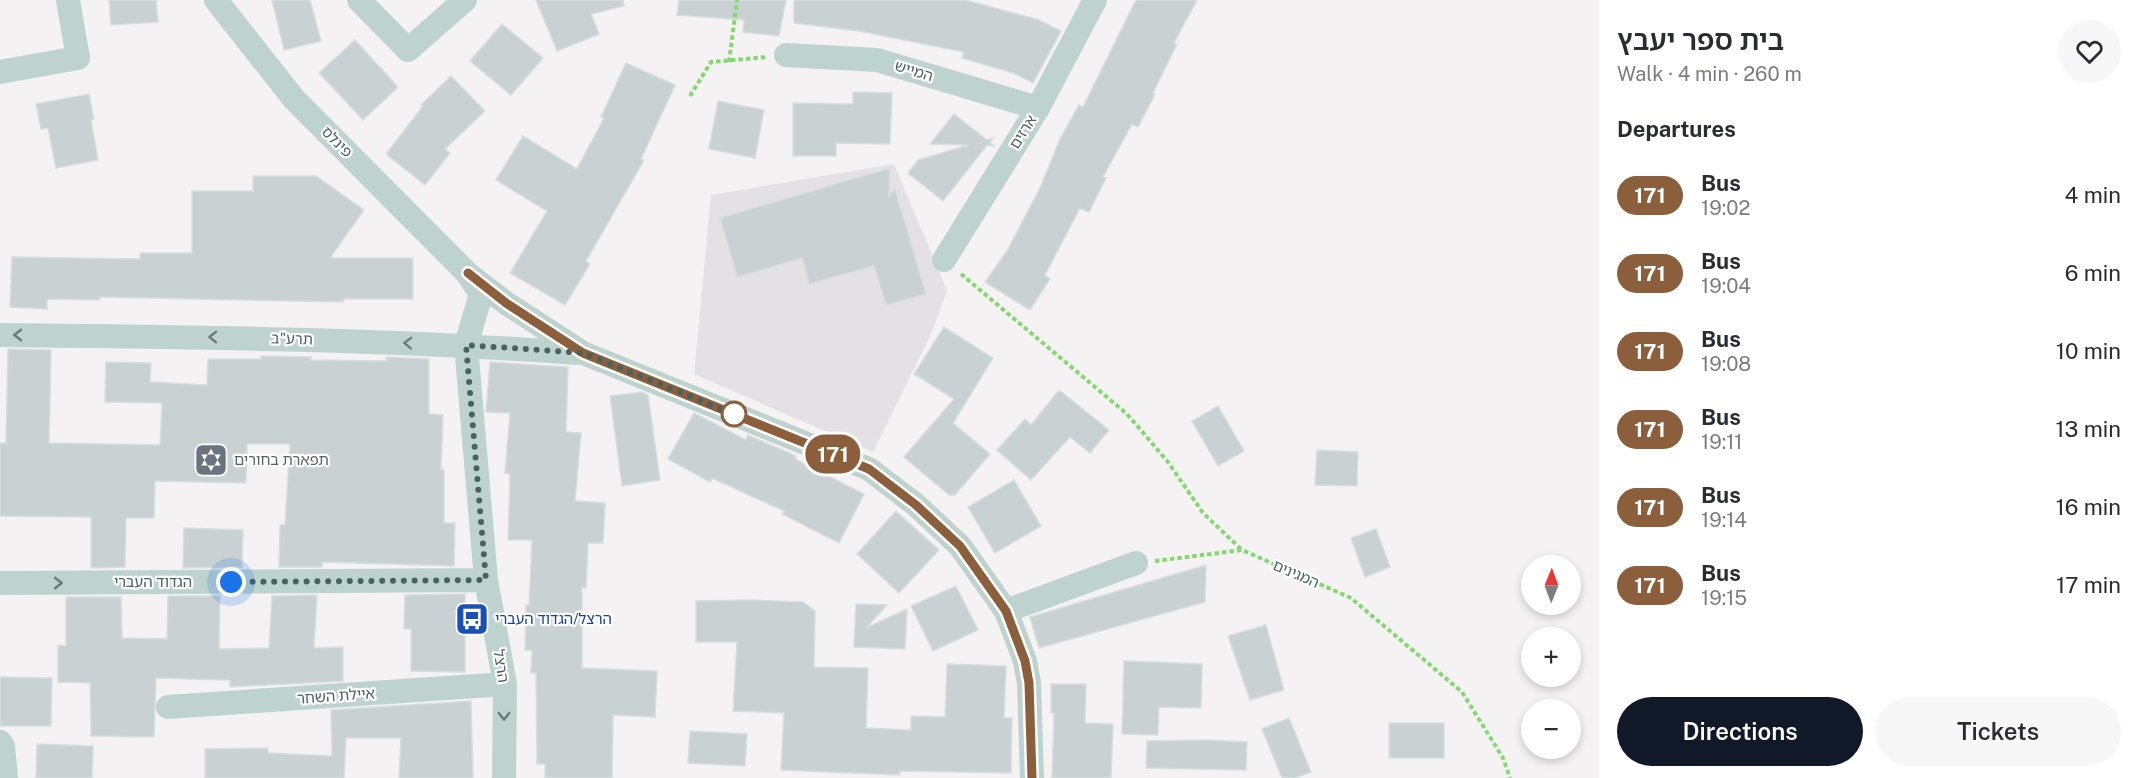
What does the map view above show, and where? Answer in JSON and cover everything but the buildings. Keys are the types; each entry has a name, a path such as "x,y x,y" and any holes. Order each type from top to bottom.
{"street":[{"path":"0,72 78,58 68,0"},
{"name":"פינלס","path":"216,0 294,99 468,273"},
{"path":"359,0 408,50 465,0"},
{"name":"ארזים","path":"944,260 1038,108 1095,0"},
{"name":"המייש","path":"786,55 877,60 1038,108"},
{"path":"468,273 506,303 583,353 869,469 916,505 960,546 1006,611 1025,661 1029,683 1032,778"},
{"name":"הרצל","path":"468,273 481,294 478,312 466,345 486,580 505,684 504,778"},
{"name":"תרע\"ב","path":"0,335 254,337 466,345 583,353"},
{"path":"1006,611 1136,563"},
{"name":"הגדוד העברי","path":"0,583 486,580"},
{"name":"איילת השחר","path":"168,707 505,684"},
{"path":"0,742 3,746 6,778"}],"path":[{"path":"729,62 736,0"},
{"path":"690,96 711,62 786,55"},
{"path":"944,260 1127,414 1168,462 1203,513 1242,550"},
{"path":"1136,563 1242,550"},
{"name":"המגינים","path":"1242,550 1351,597 1462,692 1503,758 1510,778"}],"shaded area":[{"path":"894,164 947,290 932,332 873,452 694,374 711,195"}],"bus line":[{"name":"171","path":"468,273 506,303 583,353 869,469 916,505 960,546 1006,611 1025,661 1029,683 1032,778"}],"place":[{"name":"תפארת בחורים","path":"211,460"},
{"name":"הרצל/הגדוד העברי","path":"472,619"}],"route":[{"path":"231,582 486,580 466,345 583,353 736,415 734,414"}]}
